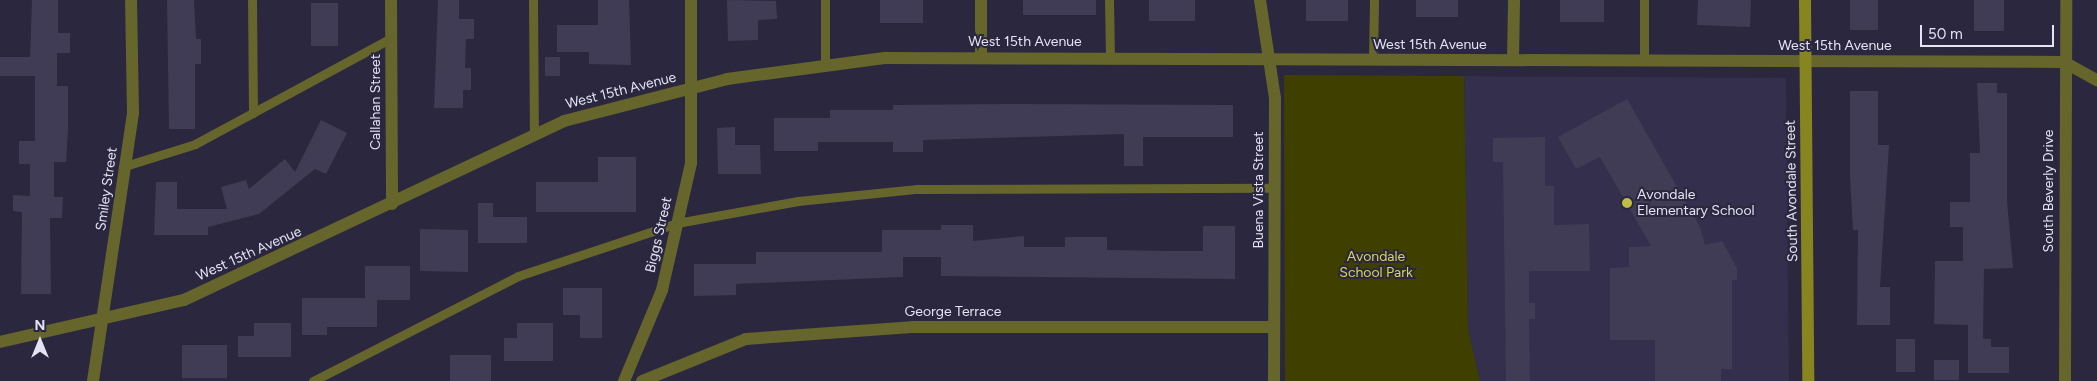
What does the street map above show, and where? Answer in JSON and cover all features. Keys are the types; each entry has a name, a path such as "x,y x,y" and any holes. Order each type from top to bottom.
{"main road":[{"name":"South Avondale Street","path":"1805,0 1808,381"}],"street":[{"name":"Smiley Street","path":"93,381 133,113 131,0"},
{"name":"Callahan Street","path":"391,0 392,204"},
{"name":"Biggs Street","path":"624,381 662,290 691,163 691,0"},
{"path":"981,0 981,56"},
{"name":"Buena Vista Street","path":"1260,0 1275,98 1274,381"},
{"path":"1513,60 1514,0"},
{"name":"South Beverly Drive","path":"2065,381 2064,62 2066,0"},
{"name":"West 15th Avenue","path":"0,342 184,300 392,204 564,121 691,88 884,58 1110,56 1644,61 2064,62 2097,80"},
{"name":"George Terrace","path":"642,381 746,339 912,327 1274,327"}],"lane":[{"path":"252,0 253,112"},
{"path":"533,0 534,135"},
{"path":"825,0 825,66"},
{"path":"1109,0 1110,56"},
{"path":"1374,0 1374,59"},
{"path":"1644,0 1644,61"},
{"path":"125,166 195,144 391,38"},
{"path":"313,381 518,276 677,223 798,201 917,189 1274,188"}],"shaded area":[{"name":"Avondale Elementary School","path":"1464,76 1786,78 1789,381 1480,381 1468,329"}],"green space":[{"name":"Avondale School Park","path":"1284,75 1464,76 1468,329 1480,381 1285,381"}],"building":[{"path":"32,0 58,0 58,33 70,33 70,53 57,53 57,86 68,86 68,130 66,162 54,162 54,197 63,197 62,218 50,218 51,294 21,294 22,212 13,211 13,195 30,196 30,164 19,164 19,141 35,141 35,76 0,76 0,57 30,57"},
{"path":"167,0 194,0 196,39 201,39 201,64 195,64 195,129 169,129"},
{"path":"438,0 459,0 459,19 474,19 474,39 466,39 465,68 471,68 471,90 463,90 463,108 434,108"},
{"path":"598,0 629,0 631,65 589,64 589,52 557,52 557,25 598,25"},
{"path":"727,0 776,1 777,19 758,20 758,40 728,41"},
{"path":"880,0 923,0 923,23 880,23"},
{"path":"1023,0 1096,0 1096,15 1023,15"},
{"path":"1149,0 1195,0 1195,21 1149,21"},
{"path":"1306,0 1348,0 1348,21 1306,21"},
{"path":"1416,0 1458,0 1458,17 1416,17"},
{"path":"1560,0 1604,0 1604,22 1560,22"},
{"path":"1698,0 1751,0 1750,27 1697,25"},
{"path":"1850,0 1878,0 1878,30 1850,30"},
{"path":"1974,0 2004,0 2004,31 1974,31"},
{"path":"311,3 338,3 338,46 311,46"},
{"path":"545,57 560,57 560,76 545,76"},
{"path":"1977,83 1997,83 1997,93 2007,93 2007,201 2013,268 1984,269 1983,339 1991,339 1991,347 2009,347 2009,373 1968,373 1968,325 1934,324 1935,261 1963,261 1963,227 1950,227 1950,202 1970,202 1970,153 1980,153"},
{"path":"1850,91 1878,91 1878,145 1889,145 1880,287 1890,287 1890,325 1857,325 1858,230 1853,230 1850,176"},
{"path":"1627,99 1700,227 1705,245 1722,241 1737,268 1737,280 1732,280 1732,369 1721,369 1721,381 1655,381 1655,340 1610,340 1610,268 1629,267 1629,247 1651,246 1600,157 1576,169 1558,137"},
{"path":"893,105 1233,105 1233,137 1143,137 1143,166 1124,166 1124,134 923,140 923,152 893,152 893,142 818,142 818,151 774,151 774,118 830,118 830,110 893,110"},
{"path":"321,120 347,133 326,174 315,169 259,214 208,227 208,235 154,235 156,182 177,182 177,209 227,209 221,187 246,180 249,189 285,159 295,172"},
{"path":"735,127 735,145 760,145 761,174 718,174 717,128"},
{"path":"1545,137 1545,186 1554,186 1554,225 1589,224 1590,271 1529,271 1529,303 1535,303 1535,319 1529,319 1530,381 1506,381 1503,162 1493,162 1493,138"},
{"path":"598,157 636,157 636,212 536,212 536,182 598,182"},
{"path":"478,203 493,203 493,217 527,217 527,243 478,243"},
{"path":"941,225 973,225 973,241 1024,236 1024,247 1065,247 1065,237 1107,237 1107,250 1171,251 1203,251 1203,226 1235,226 1235,279 941,276 941,257 903,257 903,277 736,284 736,295 694,296 694,264 756,264 756,252 882,252 882,230 941,230"},
{"path":"420,229 468,230 468,272 420,271"},
{"path":"365,266 410,266 410,300 377,300 377,327 327,327 327,335 302,335 302,298 365,298"},
{"path":"563,288 602,288 602,338 580,338 580,315 563,315"},
{"path":"254,323 291,323 291,357 238,357 238,336 254,336"},
{"path":"517,323 553,323 553,361 504,361 504,338 517,338"},
{"path":"1896,339 1915,339 1915,372 1896,372"},
{"path":"182,345 227,345 227,378 182,378"},
{"path":"450,355 491,355 491,381 450,381"},
{"path":"1934,360 1959,360 1959,380 1934,380"}],"place":[{"name":"Avondale Elementary School","path":"1627,203"}]}
